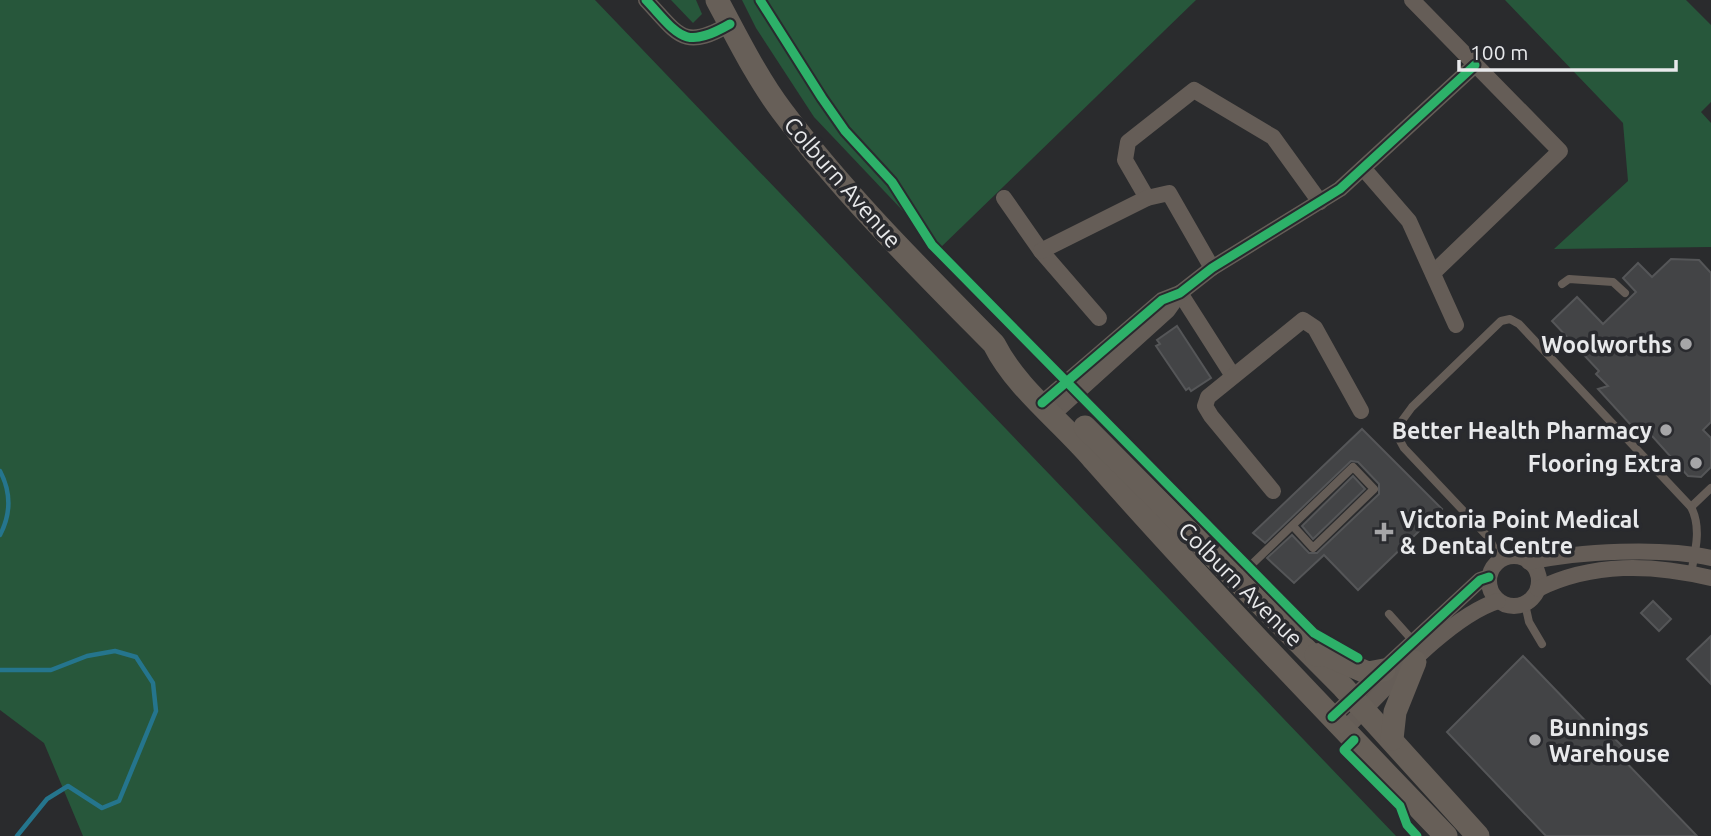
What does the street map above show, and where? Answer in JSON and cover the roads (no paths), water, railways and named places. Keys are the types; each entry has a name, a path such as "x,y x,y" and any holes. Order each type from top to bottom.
{"main road":[{"name":"Colburn Avenue","path":"718,0 780,109 884,232 994,344 1004,364 1053,404 1313,656 1392,739 1478,836"},
{"name":"Colburn Avenue","path":"1053,404 1174,551 1446,836"},
{"path":"1392,739 1395,712 1414,652"},
{"path":"1313,656 1324,654 1368,673 1384,670"}],"street":[{"path":"646,0 686,38 699,39 730,24"},
{"path":"1412,0 1560,150 1433,273"},
{"path":"1053,404 1151,317 1161,300 1180,293 1212,268 1320,202 1363,168 1475,65"},
{"path":"1147,198 1125,160 1128,142 1194,90 1273,137 1320,202"},
{"path":"1363,168 1409,221 1456,325"},
{"path":"1041,251 1147,198 1169,193 1212,268"},
{"path":"1004,198 1041,251 1099,318"},
{"path":"1180,293 1233,376"},
{"path":"1273,491 1205,406 1208,397 1303,320 1315,328 1361,411"},
{"path":"1711,558 1694,554 1645,551 1529,562 1515,556 1500,560 1489,578 1490,591 1498,601 1511,607 1525,604 1538,589 1569,575 1597,569 1640,567 1711,578"},
{"path":"1529,562 1538,574 1538,589"},
{"path":"1338,723 1414,652 1480,580 1489,578"},
{"path":"1359,704 1384,670 1470,614 1498,601"}],"lane":[{"path":"1562,284 1569,279 1613,282 1625,293"},
{"path":"1500,560 1489,538 1404,447 1398,436 1398,426 1412,407 1501,321 1510,319 1519,324 1691,507 1697,518 1691,573"},
{"path":"1237,581 1353,467 1374,489 1313,548 1293,526"},
{"path":"1691,507 1711,488"},
{"path":"1525,604 1529,622 1542,644"},
{"path":"1389,614 1414,652"}],"waterway":[{"path":"0,471 8,503 0,535"},
{"path":"0,670 51,670 87,656 115,651 136,657 153,683 156,711 119,801 102,808 68,786 47,799 17,836"}],"place":[{"name":"Woolworths","path":"1686,344"},
{"name":"Better Health Pharmacy","path":"1666,430"},
{"name":"Flooring Extra","path":"1696,463"},
{"name":"Victoria Point Medical & Dental Centre","path":"1384,532"},
{"name":"Bunnings Warehouse","path":"1535,740"}]}
